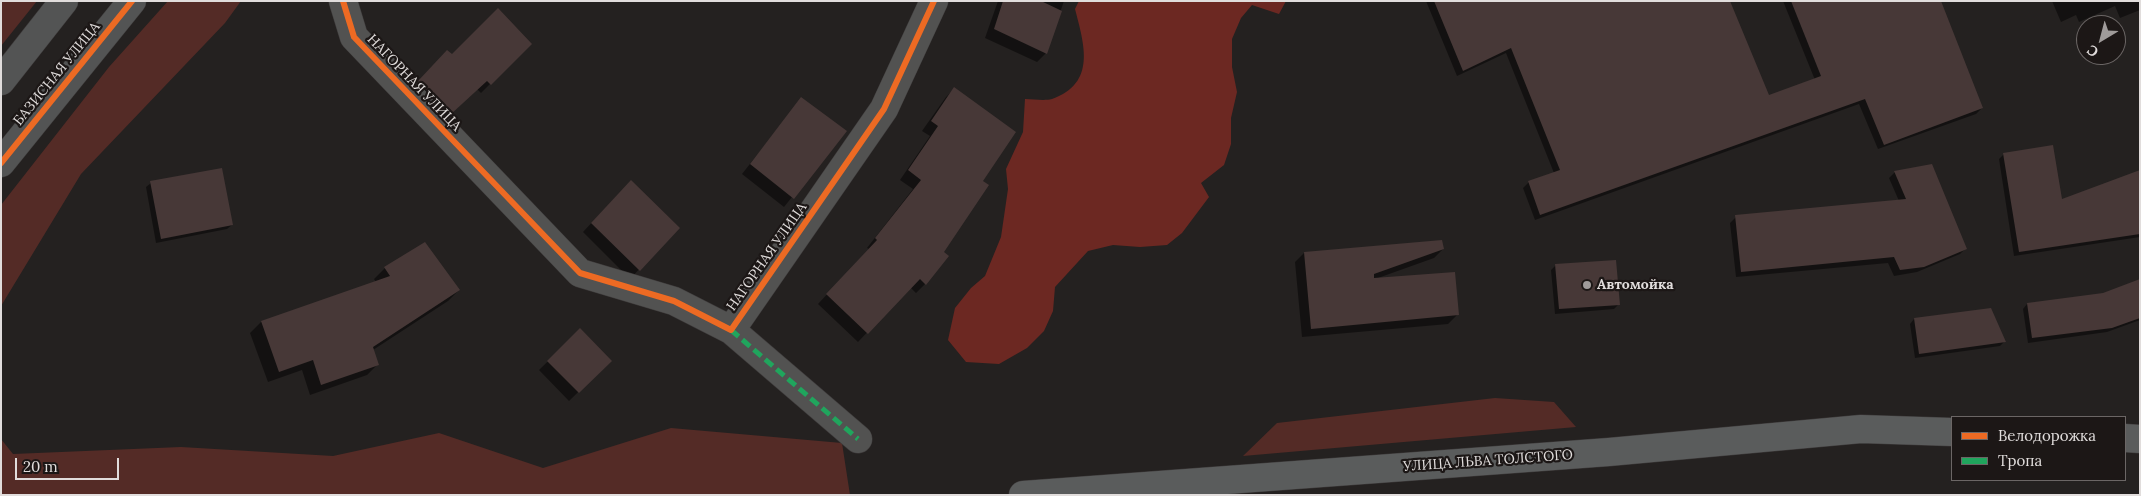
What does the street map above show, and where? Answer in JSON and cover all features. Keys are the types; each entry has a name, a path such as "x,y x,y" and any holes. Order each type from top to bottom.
{"main road":[{"name":"УЛИЦА ЛЬВА ТОЛСТОГО","path":"1023,495 1609,452 1861,429 1951,432"},
{"path":"2126,438 2140,439"}],"street":[{"path":"1,81 64,1"},
{"name":"БАЗИСНАЯ УЛИЦА","path":"1,163 132,1"},
{"name":"НАГОРНАЯ УЛИЦА","path":"344,1 354,38 580,273 674,301 731,330 884,109 934,1"},
{"path":"731,330 858,439"}],"shaded area":[{"path":"1,1 37,1 1,46"},
{"path":"168,1 241,1 225,23 81,174 1,306 1,205 109,67"},
{"path":"1079,1 1286,1 1279,14 1252,5 1241,18 1232,39 1232,67 1237,92 1231,118 1231,144 1224,165 1201,183 1209,197 1182,233 1167,245 1140,247 1113,245 1088,251 1055,287 1053,311 1044,331 1027,348 999,364 966,362 948,340 955,308 971,288 985,276 1001,237 1008,189 1006,169 1023,132 1025,99 1052,99 1066,92 1076,83 1081,73 1084,49 1075,9"},
{"path":"1495,398 1554,402 1576,427 1243,456 1277,423"},
{"path":"671,428 842,443 850,495 1,495 1,439 13,454 181,447 333,456 439,433 543,468"}],"building":[{"path":"1003,1 1041,1 1062,11 1047,54 994,29"},
{"path":"1434,1 1730,1 1769,95 1821,76 1791,1 1941,1 1983,108 1884,145 1865,99 1540,215 1528,181 1560,170 1511,48 1463,71"},
{"path":"498,8 532,44 491,85 487,81 450,115 418,81 447,50 452,54"},
{"path":"954,87 1016,132 983,181 989,185 944,252 949,256 926,285 920,279 868,334 826,294 877,240 875,238 921,180 908,170 938,126 931,121"},
{"path":"801,97 847,131 794,199 750,164"},
{"path":"2053,145 2062,199 2140,170 2140,234 2019,252 2003,153"},
{"path":"1932,164 1967,249 1924,267 1900,270 1894,257 1741,272 1735,215 1906,199 1894,171"},
{"path":"222,168 233,225 161,239 150,181"},
{"path":"631,180 680,228 640,271 591,223"},
{"path":"1442,240 1444,249 1374,274 1374,278 1455,272 1459,315 1311,329 1304,252"},
{"path":"425,242 460,290 373,347 379,365 321,385 313,360 279,372 261,321 390,276 384,267"},
{"name":"Автомойка","path":"1616,260 1620,305 1559,309 1555,264"},
{"path":"2140,279 2140,318 2112,328 2032,338 2027,303 2103,293"},
{"path":"1991,308 2006,342 1919,354 1914,318"},
{"path":"580,328 612,361 579,393 547,361"}],"marked path":[{"path":"731,330 858,439"}],"cycle path":[{"path":"1,163 132,1"},
{"path":"343,1 354,37 580,273 674,301 731,330 884,109 934,1"}],"place":[{"name":"Автомойка","path":"1587,285"}]}
